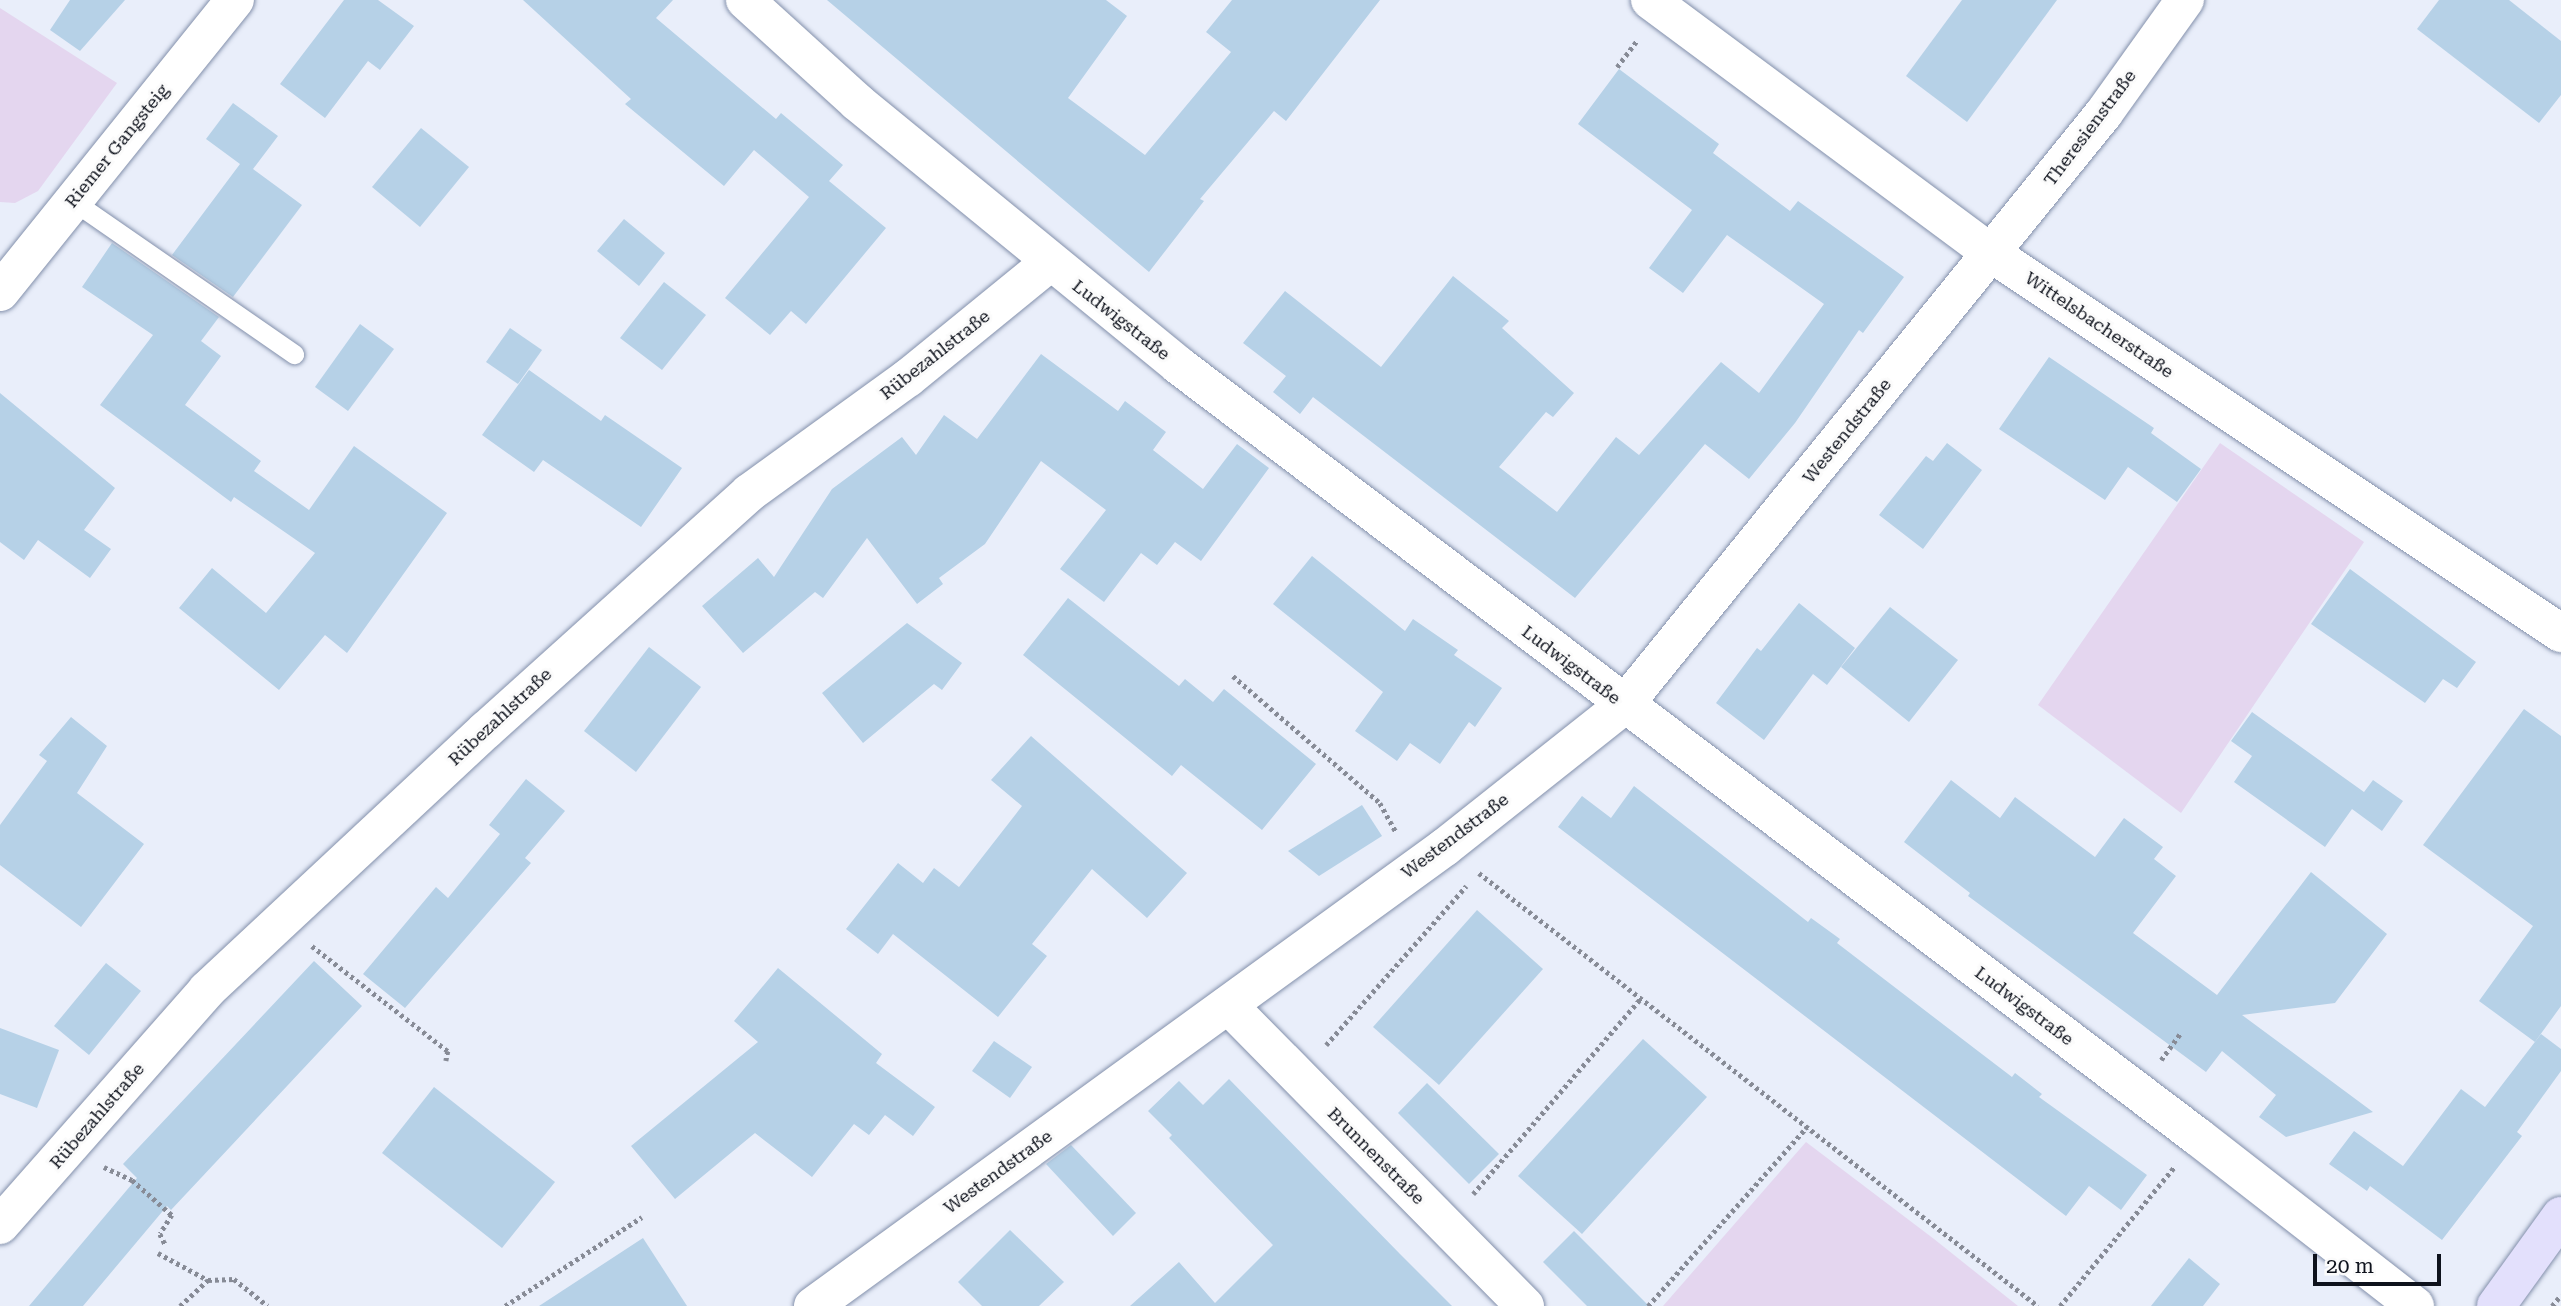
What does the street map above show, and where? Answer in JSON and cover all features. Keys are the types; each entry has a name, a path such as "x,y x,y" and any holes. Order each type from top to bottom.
{"street":[{"name":"Riemer Gangsteig","path":"7,268 73,201 235,0"},
{"name":"Ludwigstraße","path":"745,0 1049,263 1624,705 2199,1137 2415,1306"},
{"name":"Wittelsbacherstraße","path":"1650,0 1992,254 2561,633"},
{"name":"Theresienstraße","path":"1992,254 2104,113 2185,0"},
{"name":"Westendstraße","path":"826,1303 1430,857 1624,705 1992,254"},
{"name":"Rübezahlstraße","path":"0,1226 207,990 281,921 749,494 908,379 1049,263"},
{"name":"Brunnenstraße","path":"1228,1005 1525,1306"},
{"path":"2496,1306 2561,1216"}],"lane":[{"path":"73,201 294,354"}],"path":[{"path":"1233,676 1380,803 1430,857 1478,873 2038,1306"},
{"path":"1298,1077 1478,873"},
{"path":"281,921 448,1051 446,1061"},
{"path":"1445,1227 1641,998"},
{"path":"1648,1306 1808,1127"},
{"path":"2060,1306 2199,1137"},
{"path":"71,1145 132,1180 172,1215 160,1234 165,1244"},
{"path":"505,1306 642,1217"},
{"path":"158,1253 208,1280 233,1279 268,1306"},
{"path":"180,1306 208,1280"},
{"path":"2552,1306 2561,1294"}],"shaded area":[{"path":"0,8 117,83 38,191 15,203 0,202"},
{"path":"2220,443 2364,542 2181,813 2038,705"},
{"path":"1806,1142 1934,1239 2018,1306 1663,1306"}],"building":[{"path":"70,0 125,0 80,51 50,30"},
{"path":"344,0 378,0 414,26 380,70 368,61 325,118 280,84"},
{"path":"523,0 673,0 656,18 776,119 781,113 843,165 829,181 886,228 806,324 791,311 770,335 725,298 809,197 754,150 724,186 625,104 631,99"},
{"path":"827,0 1106,0 1127,16 1068,98 1145,155 1231,52 1206,32 1232,0 1380,0 1286,121 1274,111 1200,199 1204,201 1149,272"},
{"path":"1962,0 2057,0 1967,122 1906,76"},
{"path":"2439,0 2509,0 2561,41 2561,95 2539,123 2417,29"},
{"path":"1619,69 1719,144 1713,153 1790,211 1798,201 1904,277 1863,333 1859,330 1795,423 1749,479 1705,444 1575,598 1313,397 1300,414 1273,392 1286,376 1243,343 1285,291 1381,367 1453,276 1509,321 1502,328 1574,393 1553,417 1546,412 1499,467 1557,512 1616,437 1639,455 1721,362 1759,393 1824,304 1727,235 1683,293 1649,268 1692,210 1578,124"},
{"path":"233,103 278,136 253,169 302,205 233,297 172,255 240,164 206,139"},
{"path":"421,128 469,167 420,227 372,187"},
{"path":"624,219 665,253 639,286 597,251"},
{"path":"112,243 219,317 201,341 221,356 185,405 261,461 254,471 309,510 354,446 447,513 347,653 325,635 279,690 179,608 212,568 266,613 315,553 234,497 231,502 100,405 153,335 82,287"},
{"path":"664,282 706,315 662,370 620,338"},
{"path":"360,324 394,349 348,411 315,387"},
{"path":"510,328 542,350 518,384 486,362"},
{"path":"1041,354 1118,411 1125,401 1166,432 1153,450 1203,489 1237,444 1269,468 1201,561 1175,542 1157,565 1141,553 1104,602 1060,569 1106,510 1041,461 985,544 939,578 943,584 917,604 867,538 823,598 815,592 743,653 702,606 758,558 774,577 832,489 902,437 916,455 944,415 977,439"},
{"path":"2049,357 2154,428 2151,433 2201,469 2177,502 2128,467 2105,500 1999,429"},
{"path":"529,370 601,421 605,415 682,468 641,527 543,460 534,472 482,435"},
{"path":"0,393 115,488 84,530 111,549 90,578 38,540 24,560 0,542"},
{"path":"1947,443 1982,470 1923,549 1879,515 1926,456 1933,461"},
{"path":"1312,556 1405,631 1413,619 1458,650 1454,655 1502,688 1475,727 1469,722 1440,764 1410,743 1397,761 1355,731 1383,692 1273,604"},
{"path":"2350,569 2476,662 2457,688 2443,679 2425,703 2311,624"},
{"path":"1068,598 1179,686 1185,679 1213,702 1224,689 1316,764 1262,830 1181,765 1172,776 1023,655"},
{"path":"1799,603 1855,648 1827,685 1813,674 1764,740 1716,703 1757,648 1761,651"},
{"path":"1890,607 1958,660 1909,722 1841,667"},
{"path":"907,623 962,663 942,690 934,684 863,743 822,693"},
{"path":"649,647 701,687 636,772 584,731"},
{"path":"2524,709 2561,736 2561,1006 2535,1042 2479,1001 2533,926 2423,845"},
{"path":"2252,712 2364,792 2373,780 2403,801 2382,831 2352,809 2325,847 2234,782 2252,756 2231,741"},
{"path":"71,717 107,746 77,793 144,844 81,927 0,865 0,825 47,761 39,755"},
{"path":"1031,736 1187,873 1147,918 1092,869 1032,944 1047,956 998,1017 893,934 878,954 846,929 898,863 923,883 934,868 959,887 1022,806 991,780"},
{"path":"526,779 565,811 525,858 531,863 405,1008 363,974 436,887 448,898 500,834 489,825"},
{"path":"1951,780 2000,818 2015,797 2095,857 2124,818 2163,847 2154,859 2176,876 2133,933 2217,995 2311,872 2387,934 2335,1003 2242,1015 2373,1112 2286,1137 2259,1117 2276,1095 2222,1051 2206,1072 1968,896 1970,893 1904,842"},
{"path":"1634,786 1808,922 1811,918 1840,939 1837,943 2012,1077 2015,1073 2042,1094 2039,1097 2147,1175 2121,1210 2089,1186 2066,1216 1558,827 1582,796 1611,818"},
{"path":"1362,805 1382,836 1319,876 1288,851"},
{"path":"1477,910 1543,969 1439,1085 1373,1027"},
{"path":"314,961 362,1006 171,1210 167,1206 83,1306 29,1306 137,1178 123,1164"},
{"path":"106,963 141,991 89,1055 54,1026"},
{"path":"778,968 882,1054 876,1063 935,1107 913,1136 885,1115 869,1135 854,1124 812,1177 755,1133 675,1199 631,1146 758,1042 734,1021"},
{"path":"0,1028 59,1050 37,1108 0,1094"},
{"path":"2541,1034 2561,1049 2561,1071 2517,1132 2522,1136 2442,1240 2370,1186 2367,1191 2329,1164 2354,1131 2403,1166 2461,1089 2485,1107"},
{"path":"1643,1039 1707,1097 1582,1234 1518,1176"},
{"path":"994,1041 1032,1067 1010,1098 972,1071"},
{"path":"1229,1079 1452,1306 1130,1306 1179,1262 1215,1303 1273,1245 1169,1138 1172,1135 1148,1111 1179,1081 1203,1105"},
{"path":"1427,1083 1499,1154 1469,1184 1398,1113"},
{"path":"434,1087 555,1182 502,1248 382,1153"},
{"path":"1071,1145 1136,1213 1113,1236 1046,1164"},
{"path":"1010,1230 1064,1282 1039,1306 982,1306 958,1282"},
{"path":"1574,1231 1649,1306 1587,1306 1543,1262"},
{"path":"643,1238 687,1306 539,1306"},
{"path":"2189,1258 2220,1284 2203,1306 2151,1306"}]}
